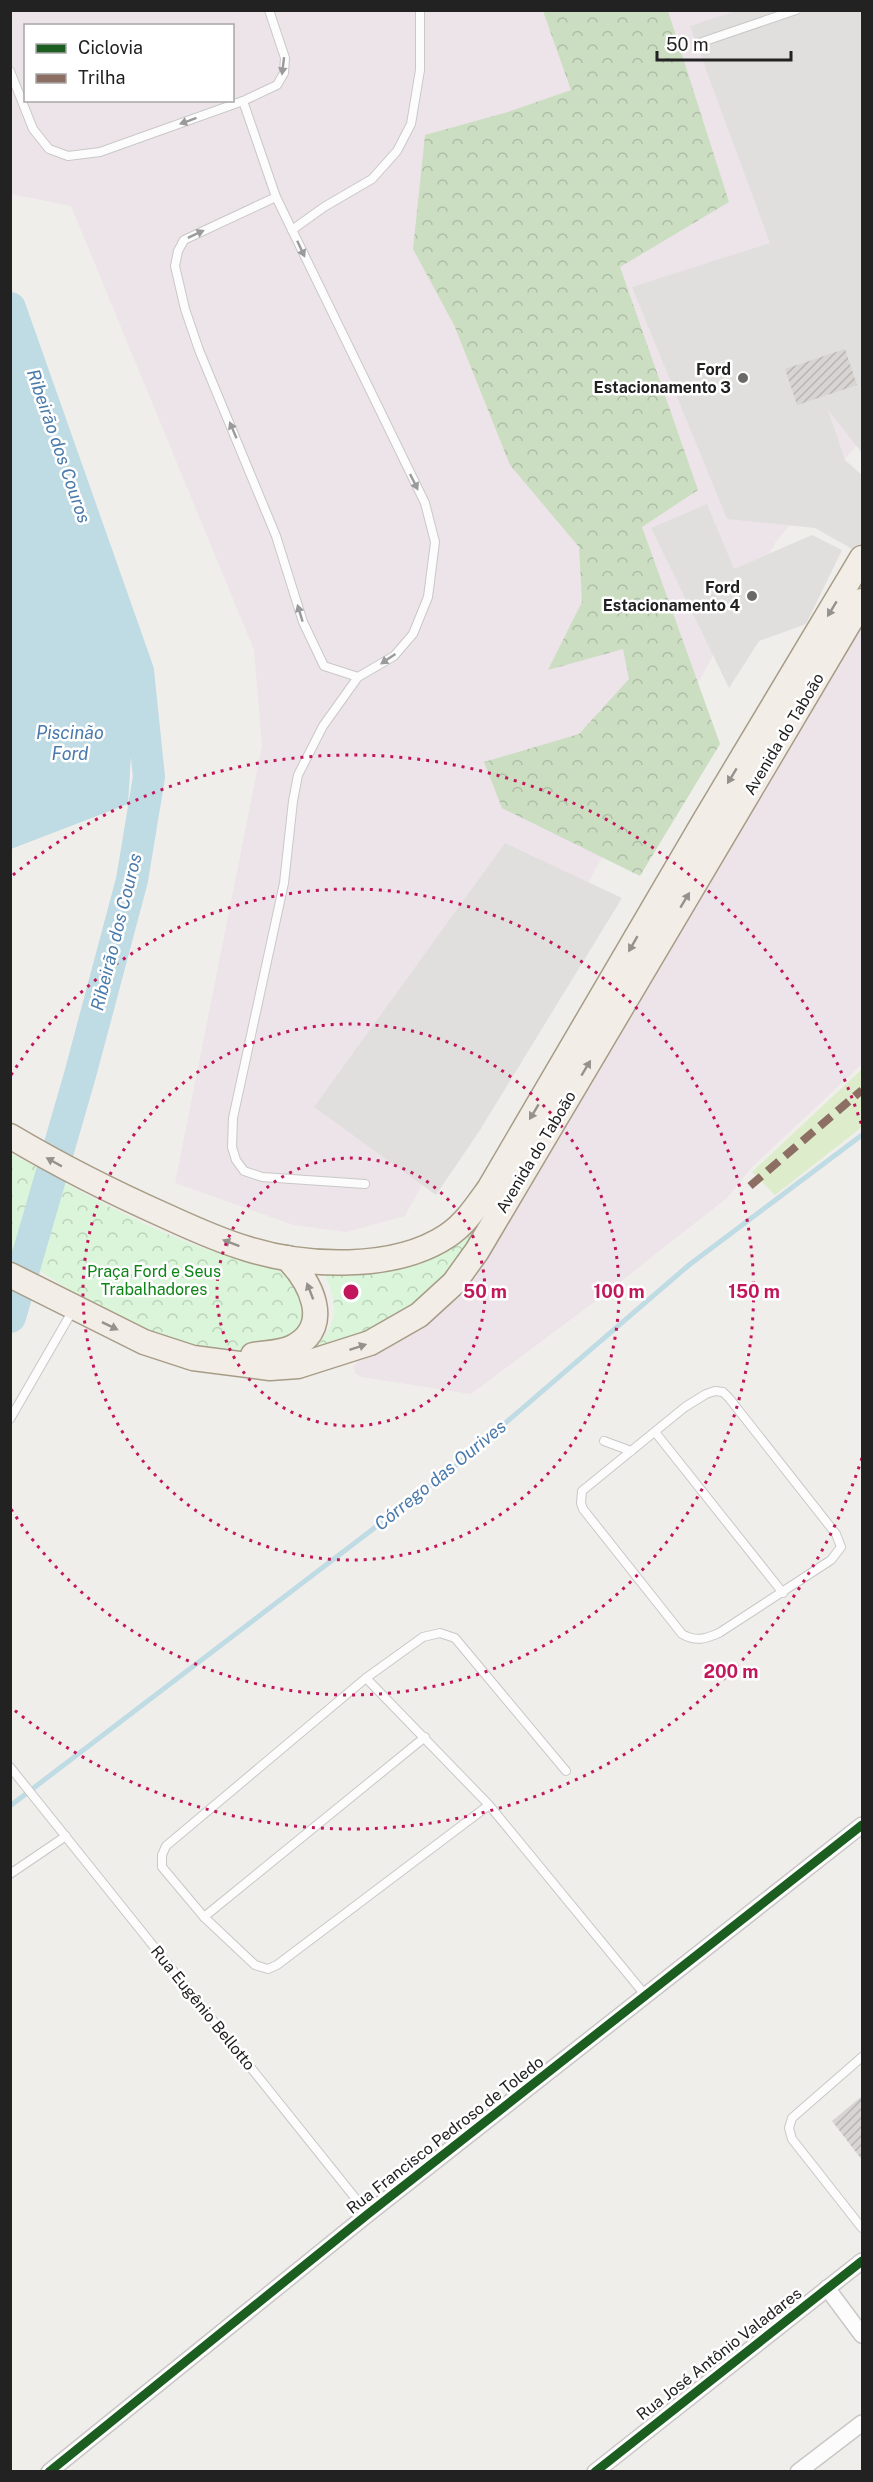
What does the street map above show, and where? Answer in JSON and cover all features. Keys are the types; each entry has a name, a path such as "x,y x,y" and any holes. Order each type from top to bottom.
{"main road":[{"name":"Avenida do Taboão","path":"10,1136 99,1186 238,1245 287,1258 342,1262 385,1260 411,1254 446,1236 469,1218 489,1189 705,820 862,558"},
{"name":"Avenida do Taboão","path":"66,1304 144,1342 194,1358 219,1362 292,1348 312,1350 370,1343 419,1315 454,1283 477,1251 862,601"},
{"path":"287,1258 301,1272 312,1292 315,1318 312,1350"},
{"path":"10,1275 66,1304"}],"street":[{"name":"Rua Francisco Pedroso de Toledo","path":"49,2472 368,2214 862,1825"},
{"name":"Rua José Antônio Valadares","path":"595,2472 862,2261"},
{"path":"827,2288 862,2335"},
{"path":"798,2472 862,2423"}],"lane":[{"path":"10,71 33,129 49,148 68,156 100,152 243,101 277,85 284,73 285,58 269,10"},
{"path":"292,230 324,207 372,179 397,151 411,124 420,70 420,10"},
{"path":"702,42 796,10"},
{"path":"243,101 276,197 424,503 435,542 428,597 413,634 394,656 358,677 323,726 298,775 284,884 233,1118 232,1147 236,1160 244,1171 262,1177 365,1184"},
{"path":"276,197 184,240 178,251 175,266 185,309 199,350 276,536 303,622 324,666 358,677"},
{"path":"10,1419 66,1304"},
{"path":"715,1391 723,1392 839,1541 841,1547 831,1560 719,1633 702,1640 691,1639 682,1634 583,1509 581,1503 582,1491 655,1432 685,1407 706,1394 715,1391"},
{"path":"655,1432 783,1593"},
{"path":"604,1441 631,1451"},
{"path":"489,1805 268,1970 255,1965 204,1917 162,1867 162,1855 166,1846 366,1678 423,1637 440,1633 454,1638 566,1771"},
{"path":"366,1678 489,1805 646,1996"},
{"path":"204,1917 425,1737"},
{"name":"Rua Eugênio Bellotto","path":"10,1767 368,2214"},
{"path":"10,1874 66,1836"},
{"path":"862,2057 792,2118 789,2128 792,2139 862,2228"}],"shaded area":[{"path":"10,11 862,11 862,439 775,543 405,1216 346,1232 293,1225 175,1183 262,746 254,650 71,206 11,194"},
{"path":"736,11 862,11 862,453 828,410 845,460 862,475 861,554 815,528 727,519 632,287 770,243 690,26"},
{"name":"Ford Estacionamento 4","path":"707,504 734,569 812,535 842,550 806,624 759,641 729,688 651,528"},
{"path":"862,609 862,1064 752,1167 727,1198 601,1297 471,1394 361,1377 355,1373 353,1368 356,1363 418,1328 444,1309 476,1277"},
{"path":"505,843 622,898 480,1130 436,1195 314,1107"}],"green space":[{"path":"543,11 668,11 729,202 620,267 698,490 642,527 720,744 640,876 502,808 484,762 579,734 629,679 623,649 548,670 582,602 579,547 510,465 454,325 413,249 425,135 508,112 571,90"},
{"path":"862,1069 862,1127 775,1195 752,1172"},
{"name":"Praça Ford e Seus Trabalhadores","path":"10,1153 153,1228 213,1252 259,1264 290,1277 295,1281 300,1292 305,1323 272,1344 235,1351 196,1347 155,1334 77,1294 11,1253"},
{"path":"487,1220 459,1264 417,1307 331,1349 315,1347 330,1328 334,1309 331,1289 321,1267 443,1247"}],"water":[{"name":"Piscinão Ford","path":"10,356 80,540 120,657 132,739 128,804 11,849"}],"building":[{"path":"845,349 857,385 797,405 785,369"},
{"path":"862,2096 862,2160 832,2121"}],"waterway":[{"name":"Ribeirão dos Couros","path":"10,308 138,671 149,777 132,880 80,1075 10,1317"},
{"name":"Córrego das Ourives","path":"10,1806 453,1468 689,1265 862,1135"}],"marked path":[{"path":"750,1186 862,1090"}],"cycle path":[{"path":"49,2472 368,2214 862,1825"},
{"path":"595,2472 862,2261"}],"place":[{"name":"Ford Estacionamento 3","path":"743,378"},
{"name":"Ford Estacionamento 4","path":"752,596"}]}
